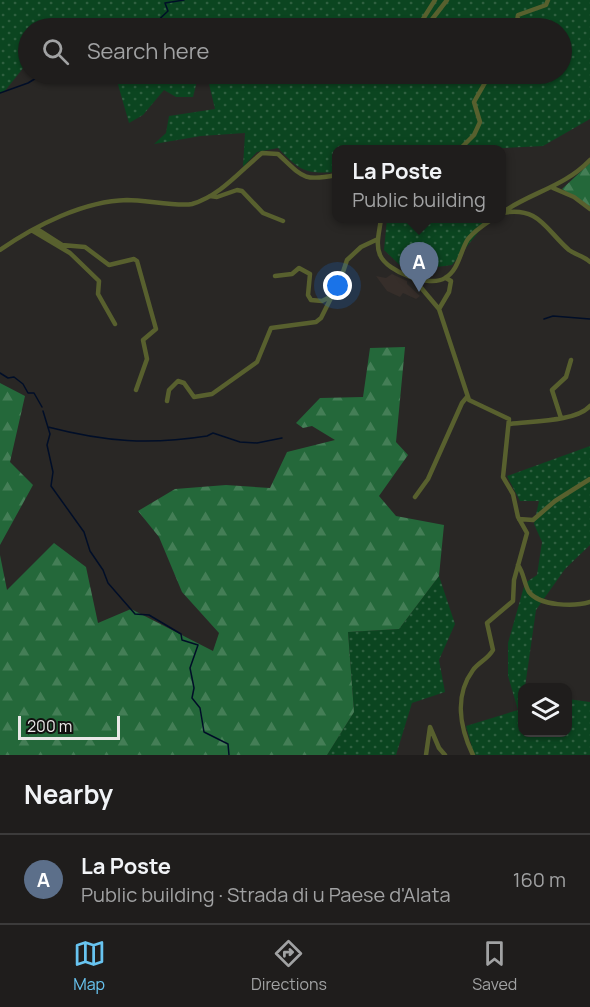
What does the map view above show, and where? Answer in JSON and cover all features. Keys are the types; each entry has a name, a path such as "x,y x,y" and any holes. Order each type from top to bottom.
{"street":[{"path":"424,18 435,0"},
{"path":"433,18 447,0"},
{"path":"518,18 518,15 546,5 548,0"},
{"path":"463,145 478,128 480,117 474,102 484,84"},
{"path":"0,250 35,230 99,203 154,200 184,205 210,196 243,172 262,153 278,154 295,172 306,178 319,179 332,176"},
{"path":"506,210 553,188 590,160"},
{"path":"553,188 574,197 590,209"},
{"path":"210,196 217,197 237,190 242,191 263,213 283,221"},
{"path":"506,212 518,211 531,215 545,224 570,250 590,262"},
{"path":"380,223 378,250 384,261 395,271 412,277 437,281 448,280"},
{"path":"439,309 449,292 448,280 468,239 489,223"},
{"path":"35,230 70,253 99,281 98,294 115,324"},
{"path":"35,230 62,245 85,247 109,265 137,261 156,329 142,340 147,358 136,390"},
{"path":"167,401 169,390 178,381 184,383 194,397 212,394 257,362 262,355 269,330 316,322 321,318 341,278 346,260 361,247 378,239"},
{"path":"274,276 292,274 299,268 307,271 310,274 308,295 311,300 322,301 330,297"},
{"path":"412,277 439,309 467,397 471,403 506,417 510,424 503,473 513,494 519,519 527,533 514,580 513,601 488,623 493,650 470,674 460,708 464,732 473,755"},
{"path":"561,418 552,390 566,376 571,360"},
{"path":"415,497 428,479 462,403 467,397"},
{"path":"510,424 526,421 545,423 580,413 590,406"},
{"path":"519,519 533,520 555,501 590,479"},
{"path":"518,565 524,575 527,588 533,595 564,604 590,602"},
{"path":"426,755 430,727 439,748 446,755"}],"shaded area":[{"path":"392,274 407,281 407,284 420,296 416,299 403,293 400,297 387,291 376,276 386,278"}],"green space":[{"path":"0,0 590,0 590,119 543,146 506,148 506,145 332,145 332,172 317,172 298,166 278,148 257,152 243,167 245,133 201,136 154,144 166,133 169,116 215,109 209,84 572,84 572,18 18,18 18,74 4,92 0,93"},
{"path":"118,84 196,84 193,97 176,97 164,90 143,115 129,123"},
{"path":"590,163 590,207 562,189"},
{"path":"387,223 486,223 452,265 406,271 384,250"},
{"path":"405,347 396,442 408,455 379,496 396,516 444,525 439,576 399,629 348,632 354,712 327,755 0,755 0,555 7,590 54,543 86,567 98,623 131,609 213,651 219,633 182,592 159,537 138,511 175,489 226,485 270,488 287,452 335,440 312,426 303,428 296,423 320,398 363,397 370,348"},
{"path":"0,383 25,396 10,462 33,485 0,545"},
{"path":"590,446 590,545 565,569 536,610 526,683 518,683 518,710 508,676 508,643 525,583 537,575 542,542 534,524 539,501 520,501 507,476"},
{"path":"439,576 455,624 439,660 445,692 412,703 396,755 327,755 354,712 348,632 399,629"},
{"path":"572,700 590,702 590,755 474,755 466,726 518,710 518,737 572,737"}],"waterway":[{"path":"161,18 168,11 165,3 184,0"},
{"path":"0,93 25,84"},
{"path":"544,319 553,316 590,319"},
{"path":"0,373 8,378 14,377 23,384 28,393 34,393 42,407"},
{"path":"43,411 50,434 47,445 53,472 51,486 84,532 90,551 103,570 108,583 135,614 149,615 181,634 182,640 198,645 190,668 194,688 192,698 200,708 204,732 228,744 229,755"},
{"path":"48,427 109,439 146,441 186,439 213,433 240,442 257,443 282,438"}],"place":[{"name":"La Poste","path":"419,292"}]}
